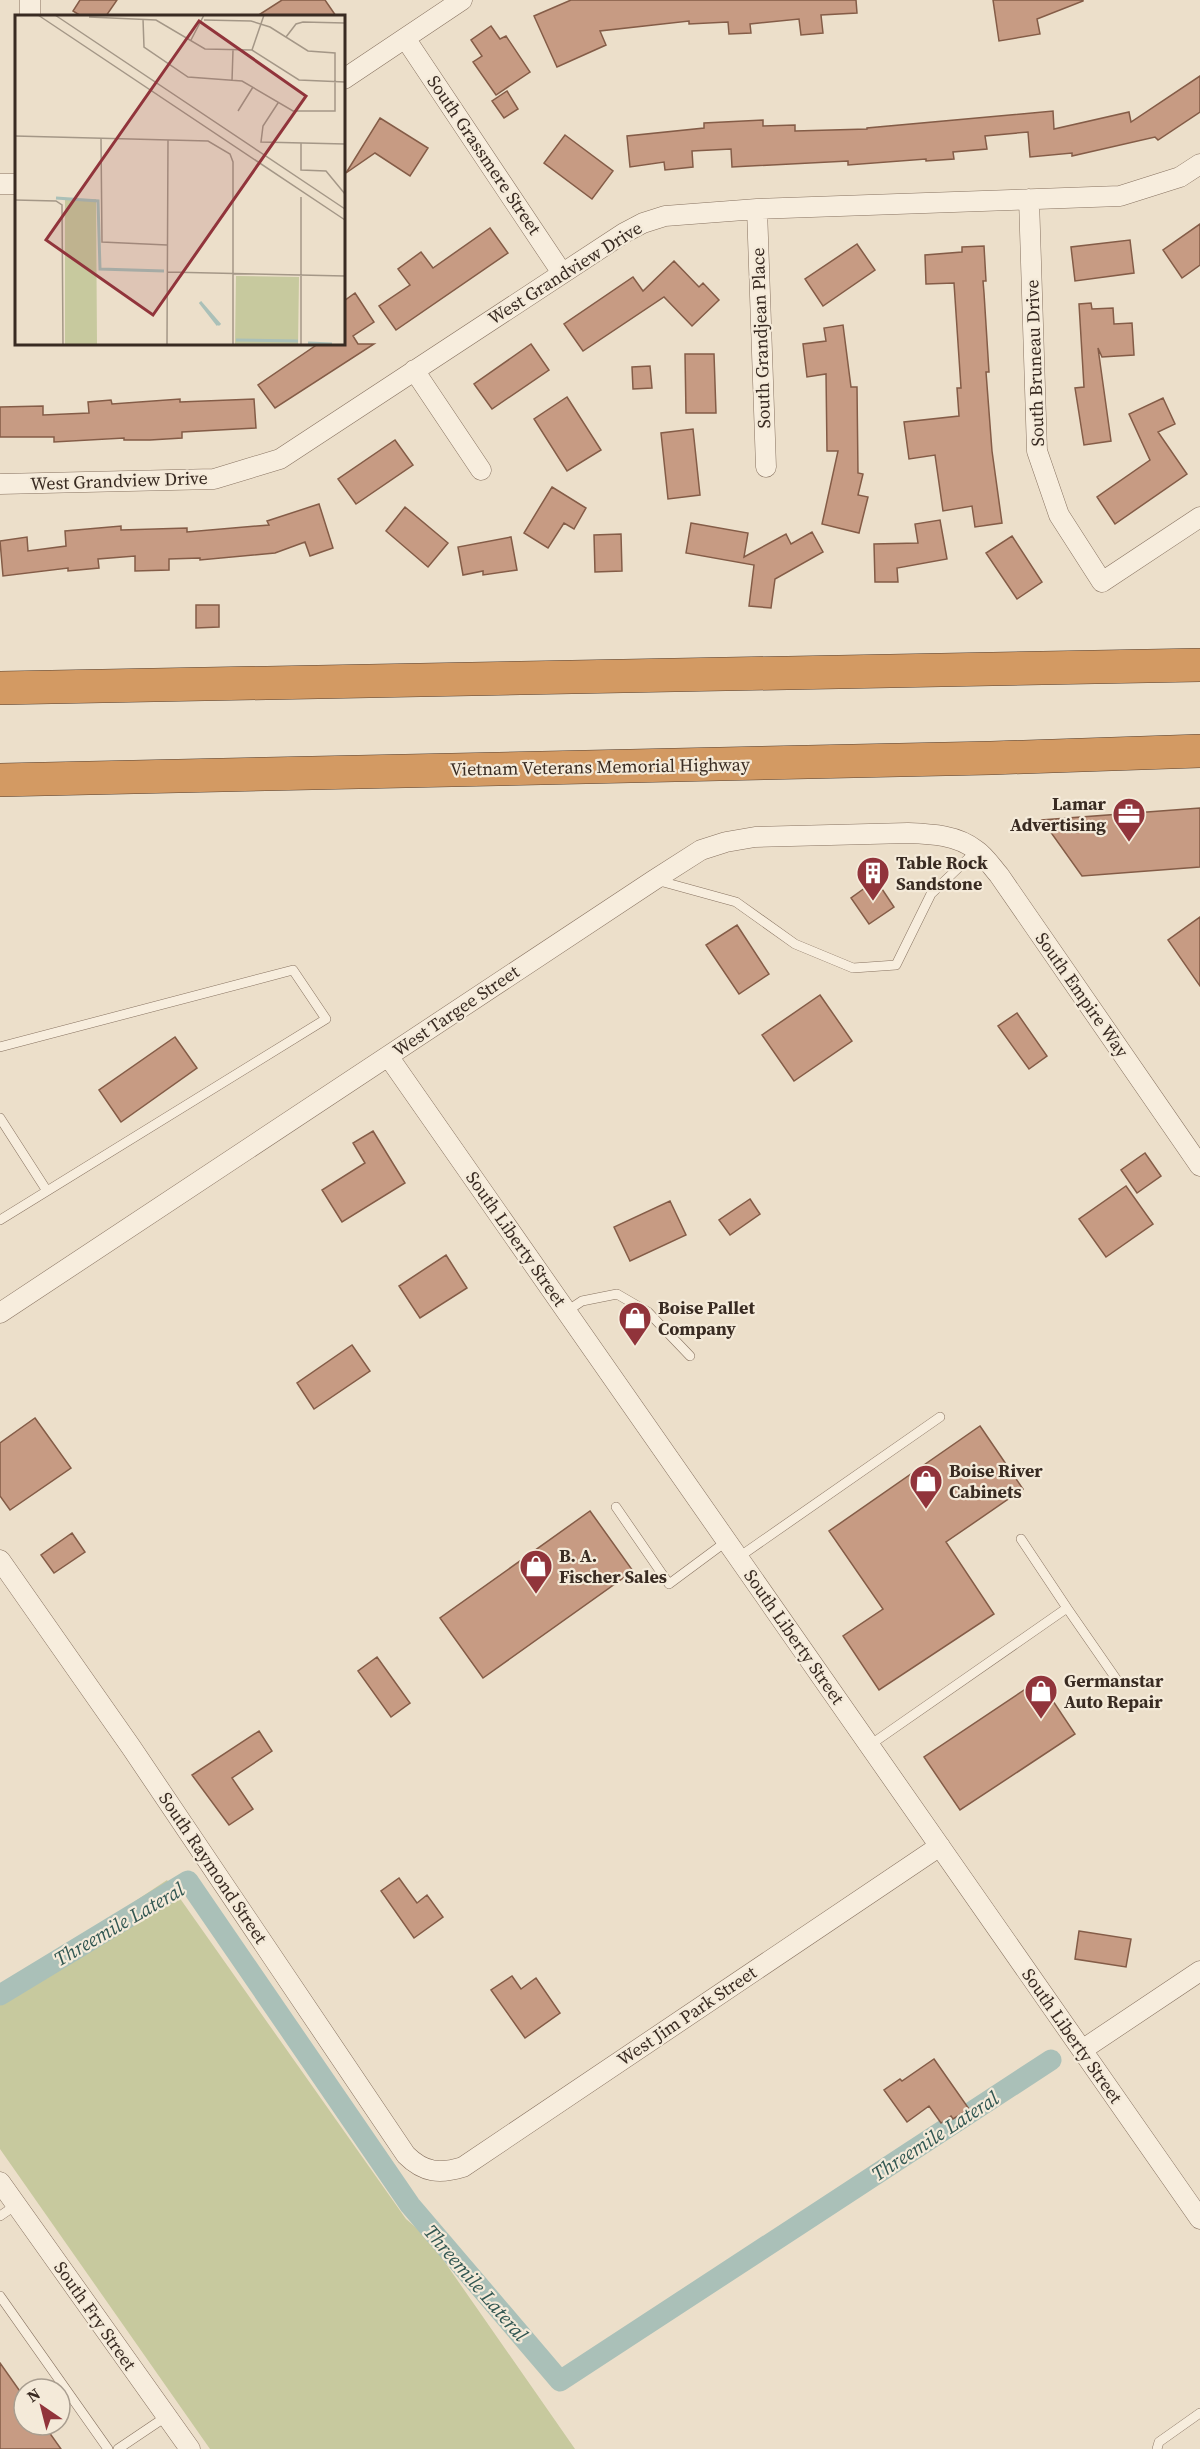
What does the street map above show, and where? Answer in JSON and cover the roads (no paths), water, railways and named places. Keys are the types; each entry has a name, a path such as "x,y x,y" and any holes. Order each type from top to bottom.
{"highway":[{"path":"0,688 1200,665"},
{"name":"Vietnam Veterans Memorial Highway","path":"0,780 968,759 1200,751"}],"street":[{"path":"345,78 462,0"},
{"name":"South Grassmere Street","path":"405,38 562,273"},
{"name":"West Grandview Drive","path":"0,484 214,479 280,459 624,232 665,216 757,209 1120,196 1180,177 1200,164"},
{"name":"South Bruneau Drive","path":"1029,199 1037,451 1059,515 1102,582 1200,517"},
{"name":"South Grandjean Place","path":"757,209 765,467"},
{"path":"414,370 481,470"},
{"name":"West Targee Street","path":"0,1313 701,850 726,842 755,837 908,833 953,837"},
{"name":"South Empire Way","path":"953,837 977,850 999,875 1200,1166"},
{"name":"South Liberty Street","path":"388,1056 1200,2218"},
{"name":"South Raymond Street","path":"0,1560 130,1747 406,2155 416,2164 430,2171"},
{"name":"West Jim Park Street","path":"430,2171 446,2173 464,2167 940,1846"},
{"path":"1082,2050 1200,1971"},
{"name":"South Fry Street","path":"0,2182 8,2210 190,2449"}],"lane":[{"path":"654,880 736,902 795,944 853,968 896,965 931,894 977,850"},
{"path":"0,1047 293,970 326,1019 0,1220"},
{"path":"0,1118 47,1191"},
{"path":"567,1311 582,1301 618,1294 648,1312 690,1356"},
{"path":"739,1557 940,1417"},
{"path":"616,1507 669,1584 728,1541"},
{"path":"1021,1539 1119,1683"},
{"path":"870,1746 1068,1608"},
{"path":"0,2296 108,2449"},
{"path":"1157,2449 1159,2442 1200,2413"},
{"path":"118,2449 167,2416"}],"waterway":[{"name":"Threemile Lateral","path":"0,1995 188,1881 410,2205 560,2381 1051,2060"}],"place":[{"name":"Lamar Advertising","path":"1129,843"},
{"name":"Table Rock Sandstone","path":"873,902"},
{"name":"Boise Pallet Company","path":"635,1347"},
{"name":"Boise River Cabinets","path":"926,1510"},
{"name":"B. A. Fischer Sales","path":"536,1595"},
{"name":"Germanstar Auto Repair","path":"1041,1720"}]}
